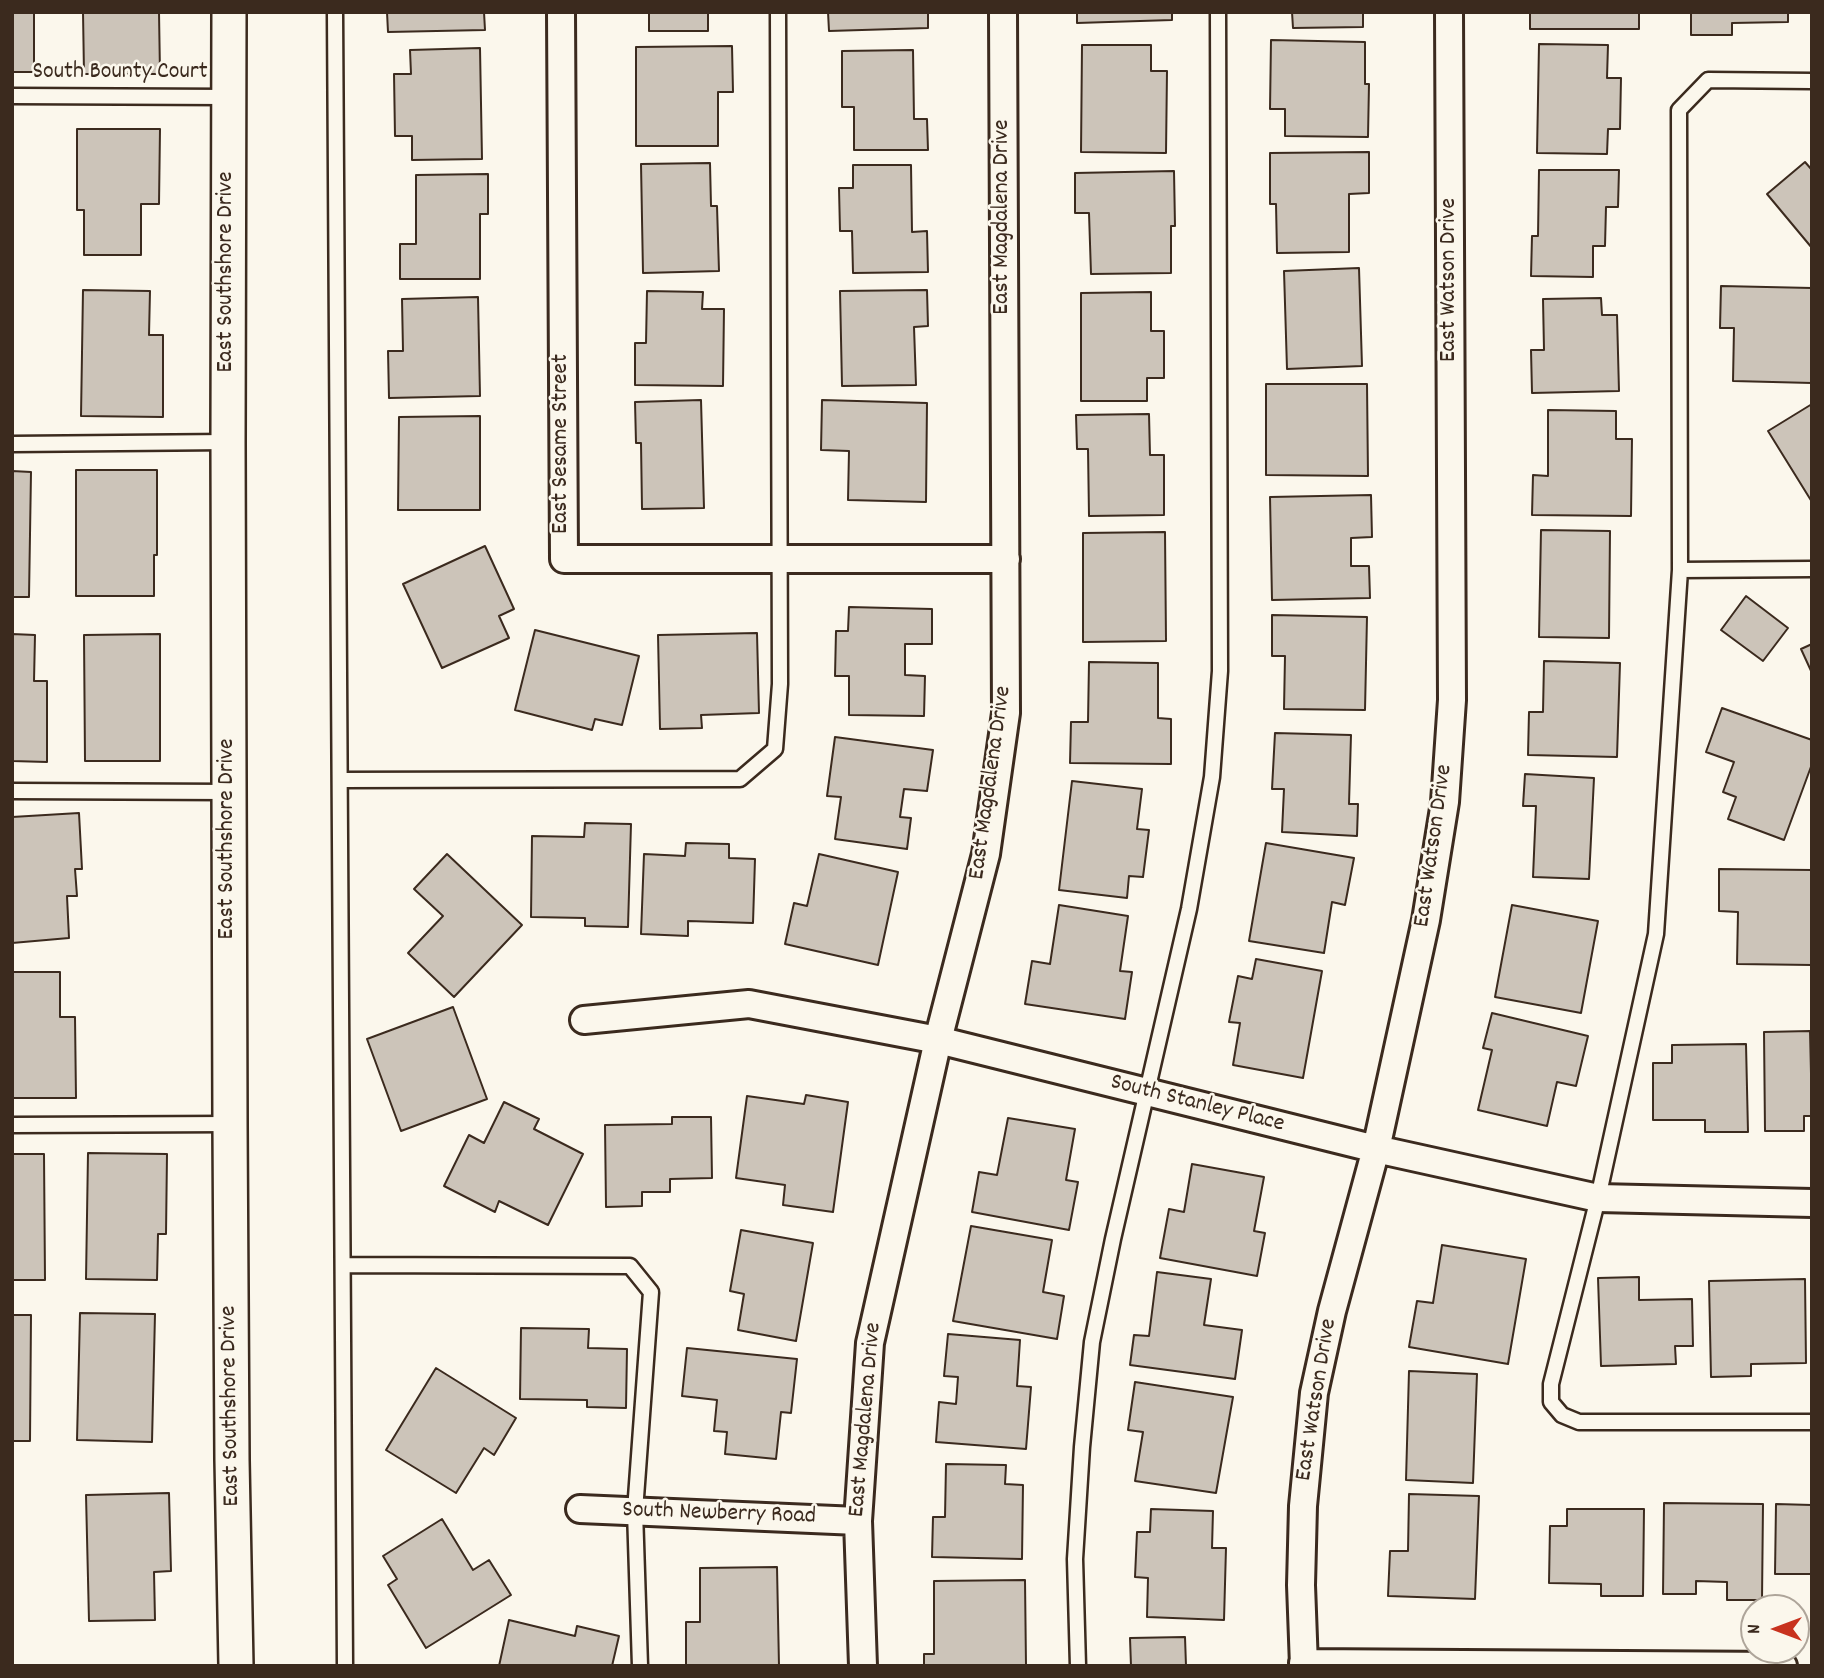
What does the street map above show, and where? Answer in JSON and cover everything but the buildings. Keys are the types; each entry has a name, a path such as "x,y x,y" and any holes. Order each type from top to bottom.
{"street":[{"name":"East Southshore Drive","path":"229,12 230,1124 236,1666"},
{"name":"East Sesame Street","path":"561,12 564,559 1006,559"},
{"name":"East Magdalena Drive","path":"863,1666 858,1521 870,1343 938,1040 986,854 1005,726 1003,12"},
{"name":"East Watson Drive","path":"1303,1664 1303,1506 1314,1393 1332,1311 1376,1149 1426,920 1445,802 1452,700 1450,12"},
{"name":"South Stanley Place","path":"584,1020 749,1004 938,1040 1376,1149 1598,1198 1812,1203"},
{"name":"South Newberry Road","path":"580,1509 858,1521"},
{"path":"1303,1664 1783,1666"}],"lane":[{"path":"335,12 345,1666"},
{"path":"340,780 740,779 775,750 780,684 778,12"},
{"path":"1078,1666 1075,1559 1092,1342 1194,883 1212,777 1220,671 1218,12"},
{"path":"1812,81 1708,80 1679,110 1680,570 1656,934 1598,1198 1551,1384 1551,1402 1562,1415 1579,1422 1812,1422"},
{"name":"South Bounty Court","path":"12,96 228,97"},
{"path":"12,444 228,442"},
{"path":"1680,570 1812,569"},
{"path":"12,791 229,792"},
{"path":"12,1125 230,1124"},
{"path":"343,1265 630,1266 651,1292 635,1511 640,1666"}]}
